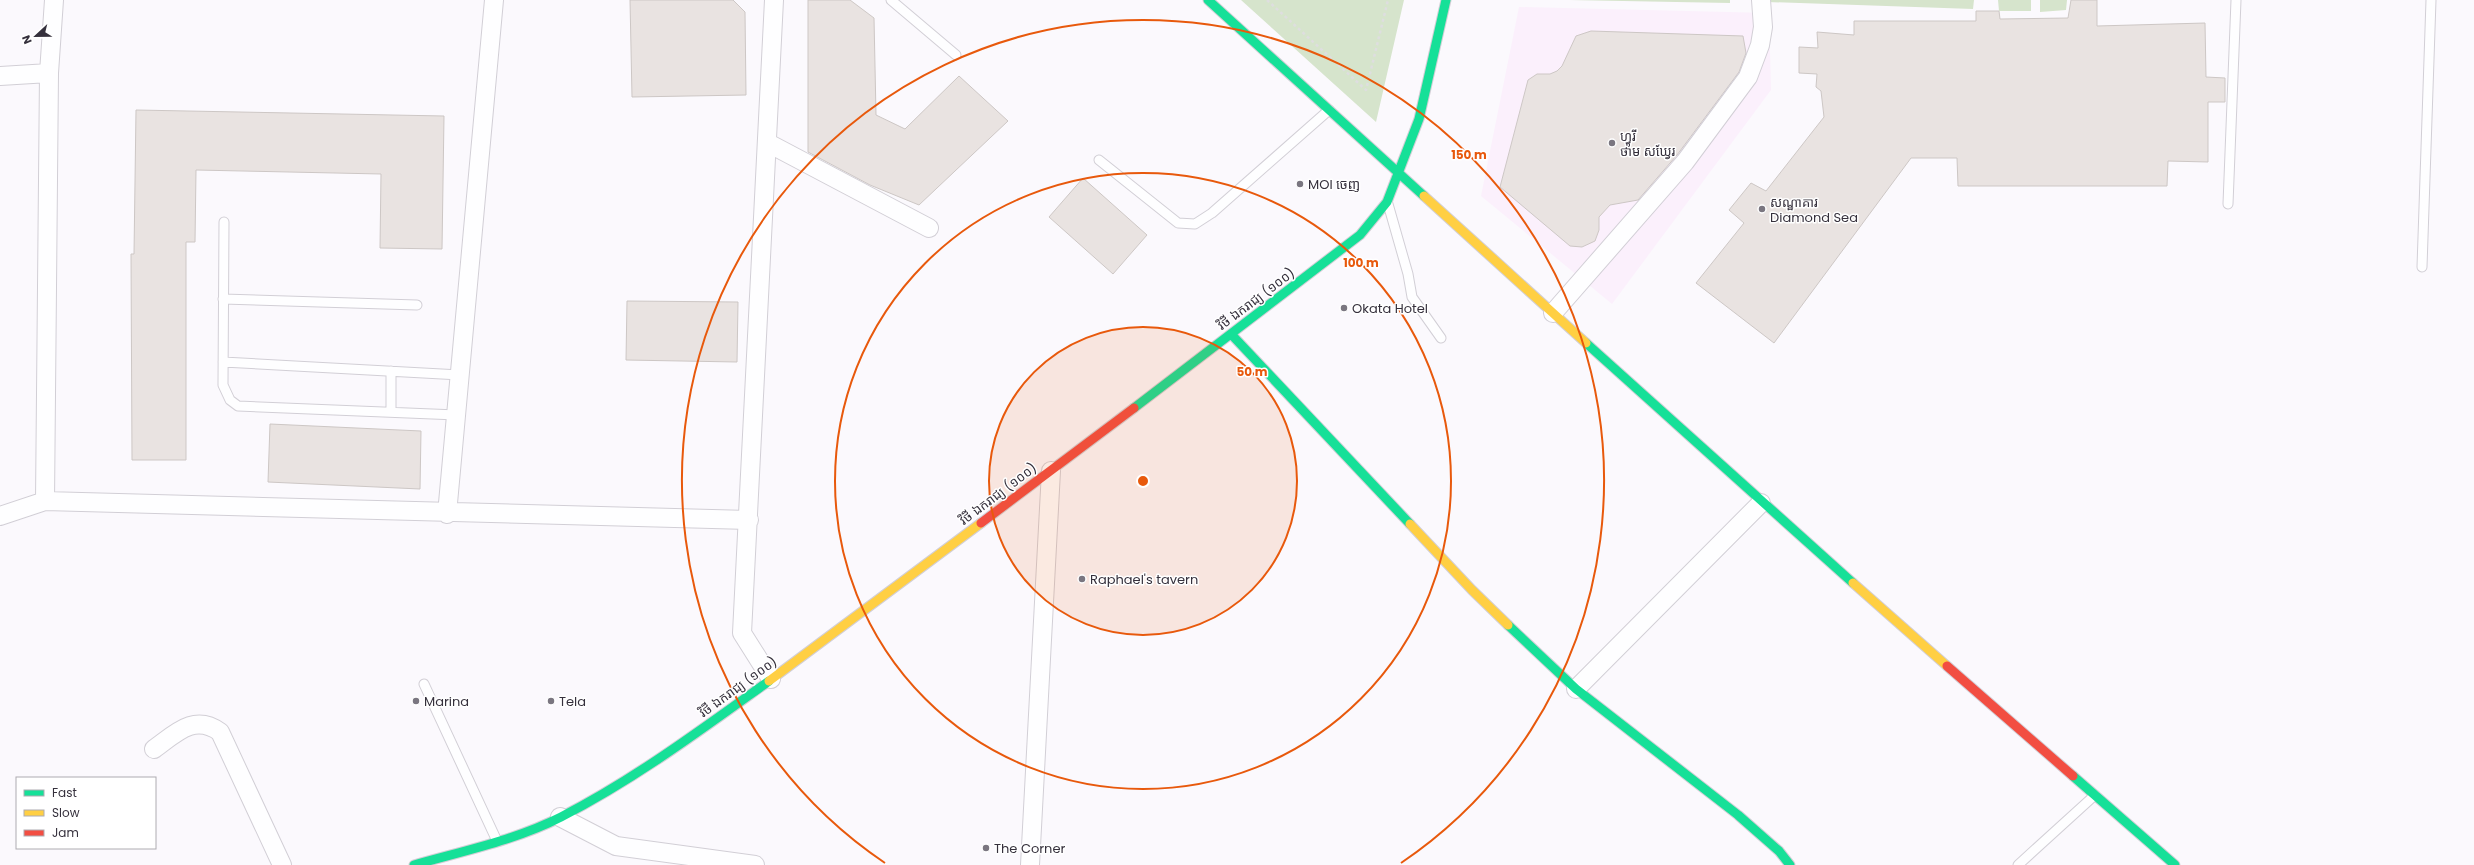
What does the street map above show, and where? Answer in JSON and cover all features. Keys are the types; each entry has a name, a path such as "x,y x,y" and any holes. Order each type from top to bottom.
{"street":[{"path":"45,501 49,73 54,0"},
{"path":"447,514 494,0"},
{"path":"771,679 742,633 749,520 774,0"},
{"path":"1208,0 1762,503 2175,865"},
{"name":"វិថី ឯករាជ្យ (១០០)","path":"414,865 497,841 560,817 662,757 771,679 1050,471 1360,235 1387,202 1419,119 1446,0"},
{"path":"1553,313 1685,162 1748,77 1760,45 1763,27 1762,0"},
{"path":"0,76 49,73"},
{"path":"768,143 929,228"},
{"path":"1231,334 1472,590 1576,689 1738,815 1779,851 1790,865"},
{"path":"1030,865 1050,471"},
{"path":"0,516 45,501 447,514 749,520"},
{"path":"1576,689 1762,503"},
{"path":"154,749 185,727 211,725 220,732 282,865"},
{"path":"560,817 616,846 755,865"}],"lane":[{"path":"891,0 956,55"},
{"path":"2228,204 2236,0"},
{"path":"2422,267 2430,0"},
{"path":"1099,160 1178,223 1195,224 1212,214 1330,110"},
{"path":"1387,202 1408,274 1412,297 1441,338"},
{"path":"224,222 223,385 230,400 238,406 457,415"},
{"path":"223,299 417,305"},
{"path":"224,362 460,375"},
{"path":"391,372 391,412"},
{"path":"424,684 497,841"},
{"path":"2018,865 2095,795"}],"path":[{"path":"1267,0 1366,90 1388,0"}],"shaded area":[{"name":"ហ្វូរី ថាម សឃ្វែរ","path":"1519,7 1769,13 1771,90 1612,304 1481,196"}],"green space":[{"path":"1241,0 1404,0 1376,122"},
{"path":"1569,0 1730,0 1730,3"},
{"path":"1767,0 1974,0 1973,9 1767,2"},
{"path":"1998,0 2031,0 2031,11 1999,11"},
{"path":"2040,0 2067,0 2066,10 2040,12"}],"building":[{"path":"630,0 733,0 745,12 746,95 632,97"},
{"path":"808,0 850,0 874,18 876,115 905,129 959,76 1008,121 919,205 870,185 808,152"},
{"path":"2071,0 2097,0 2097,26 2205,23 2206,77 2225,78 2225,102 2208,102 2208,162 2168,161 2167,186 1958,186 1957,158 1911,158 1774,343 1696,283 1744,223 1729,210 1751,183 1766,191 1824,117 1821,91 1816,87 1817,74 1799,73 1799,47 1818,48 1817,32 1854,35 1854,21 1976,21 1976,11 1999,11 2000,19 2068,18"},
{"path":"1591,31 1743,36 1746,53 1739,72 1677,155 1638,200 1610,205 1599,217 1599,230 1595,241 1582,247 1570,246 1500,187 1528,80 1537,74 1550,74 1557,71 1562,66 1576,36"},
{"path":"136,110 444,116 442,249 380,248 381,174 196,170 195,242 186,242 186,460 132,460 131,254 134,254"},
{"path":"1083,178 1147,235 1113,274 1049,217"},
{"path":"627,301 738,302 737,362 626,360"},
{"path":"270,424 421,431 420,489 268,482"}],"traffic: fast":[{"path":"1208,0 1424,196"},
{"path":"1134,408 1360,235 1387,202 1419,119 1446,0"},
{"path":"1231,334 1410,524"},
{"path":"1586,343 1853,583"},
{"path":"1508,625 1576,689 1738,815 1779,851 1790,865"},
{"path":"414,865 508,839 561,817 642,770 769,681"},
{"path":"2073,776 2175,865"}],"traffic: slow":[{"path":"1424,196 1586,343"},
{"path":"769,681 981,523"},
{"path":"1410,524 1472,590 1508,625"},
{"path":"1853,583 1947,666"}],"traffic: jam":[{"path":"981,523 1134,408"},
{"path":"1947,666 2073,776"}],"place":[{"name":"ហ្វូរី ថាម សឃ្វែរ","path":"1612,143"},
{"name":"MOI ចេញ","path":"1300,184"},
{"name":"សណ្ឋាគារ Diamond Sea","path":"1762,209"},
{"name":"Okata Hotel","path":"1344,308"},
{"name":"Raphael's tavern","path":"1082,579"},
{"name":"Marina","path":"416,701"},
{"name":"Tela","path":"551,701"},
{"name":"The Corner","path":"986,848"}]}
